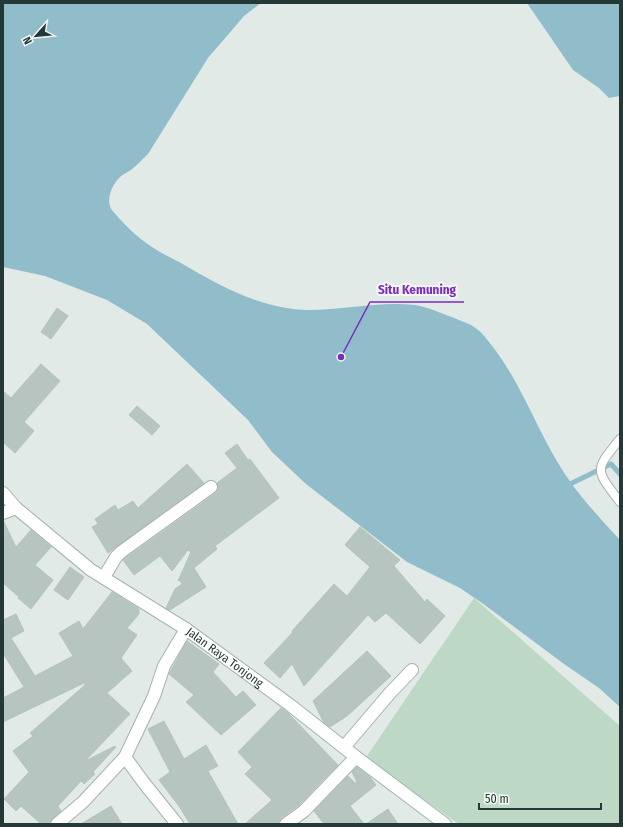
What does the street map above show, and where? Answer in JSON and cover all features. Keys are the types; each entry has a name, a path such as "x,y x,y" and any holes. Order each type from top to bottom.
{"street":[{"path":"104,577 116,557 211,487"},
{"name":"Jalan Raya Tonjong","path":"3,493 16,508 91,570 186,629 290,705 445,824"},
{"path":"3,513 16,508"},
{"path":"57,824 69,820 83,802 125,757 154,696 164,666 186,629"},
{"path":"344,747 390,693 412,670"},
{"path":"125,757 177,824"},
{"path":"286,824 304,811 356,757"}],"lane":[{"path":"620,439 604,459 601,467 601,476 620,502"}],"green space":[{"path":"474,598 620,726 620,824 459,824 365,759"}],"water":[{"path":"3,3 261,3 244,16 208,58 148,154 131,170 117,180 112,188 109,200 111,209 125,225 155,249 227,288 259,301 275,306 309,310 389,304 415,305 452,317 475,327 482,333 505,364 565,474 587,503 620,540 620,707 599,688 460,588 407,562 306,484 272,452 248,420 147,324 107,300 45,276 3,267"},
{"path":"527,3 620,3 620,96 609,98 599,88 573,70"}],"building":[{"path":"57,308 68,316 51,339 41,332"},
{"path":"41,364 60,381 24,422 34,431 15,453 3,442 3,391 11,398"},
{"path":"137,406 160,426 152,435 129,415"},
{"path":"237,444 279,498 215,546 217,549 194,568 206,587 170,610 166,608 175,589 182,584 179,580 178,581 191,552 188,550 172,571 160,556 134,575 123,560 216,493 218,490 217,483 237,468 225,453"},
{"path":"187,464 204,483 108,553 92,527 98,524 95,519 115,505 118,510 133,501 138,508"},
{"path":"3,520 16,547 31,530 51,547 35,565 53,580 31,609 3,583"},
{"path":"360,527 400,560 394,566 425,602 427,599 445,616 420,644 386,613 375,622 368,615 304,686 292,664 280,678 264,663 334,584 347,596 370,567 345,545"},
{"path":"70,567 84,577 68,600 54,590"},
{"path":"112,592 139,609 139,614 127,628 137,635 121,658 132,671 107,693 130,714 85,761 115,746 116,747 93,772 95,774 84,784 81,781 58,806 61,811 52,819 50,824 41,824 21,806 16,811 4,799 29,772 13,751 33,736 30,733 85,685 84,683 3,722 3,698 24,687 3,653 3,620 16,614 24,631 11,638 35,676 73,656 59,633 79,621 83,629"},
{"path":"187,641 219,664 213,672 236,697 243,691 256,705 221,735 186,702 194,695 169,674"},
{"path":"367,651 391,676 347,716 330,727 324,723 313,701"},
{"path":"281,708 289,714 338,765 299,805 281,818 278,824 245,824 272,800 245,774 252,767 238,752"},
{"path":"164,721 184,759 206,745 218,766 208,771 238,824 190,824 179,806 159,780 170,772 148,729"},
{"path":"357,767 370,777 376,785 350,806 364,824 324,824 314,811 348,776 355,783 357,782 352,772"},
{"path":"111,806 122,824 81,824"},
{"path":"388,809 398,824 366,824"}],"waterway":[{"path":"566,486 611,464 620,474"}],"place":[{"name":"Situ Kemuning","path":"341,357"}]}
